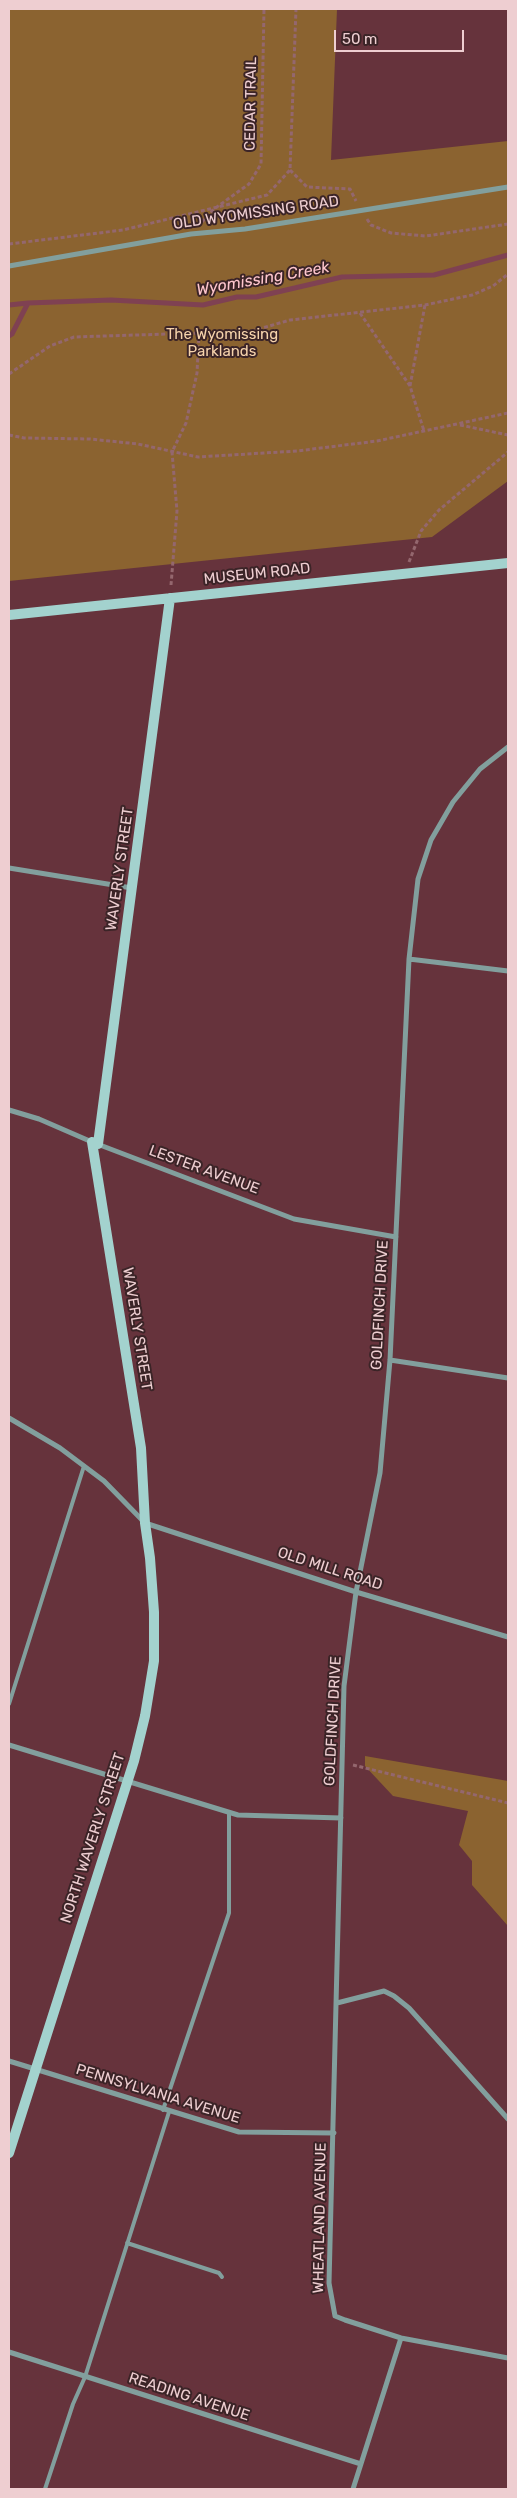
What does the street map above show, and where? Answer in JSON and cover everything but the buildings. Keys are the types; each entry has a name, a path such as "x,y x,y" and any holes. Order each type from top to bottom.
{"street":[{"name":"OLD WYOMISSING ROAD","path":"9,266 192,234 245,229 508,187"},
{"name":"MUSEUM ROAD","path":"9,615 508,563"},
{"name":"WAVERLY STREET","path":"145,1522 142,1448 95,1143 133,888 170,598"},
{"name":"GOLDFINCH DRIVE","path":"340,1892 344,1686 356,1592 380,1473 390,1360 409,960 418,879 431,840 453,802 467,784 508,747"},
{"path":"9,868 133,888"},
{"path":"409,960 508,971"},
{"name":"LESTER AVENUE","path":"9,1110 39,1119 95,1143 294,1219 396,1237"},
{"path":"390,1360 508,1378"},
{"path":"9,1418 60,1448 104,1481 145,1522"},
{"name":"OLD MILL ROAD","path":"145,1522 356,1592 508,1637"},
{"name":"NORTH WAVERLY STREET","path":"9,2153 127,1782 145,1716 154,1661 151,1567 145,1522"},
{"path":"9,1745 229,1813 258,1817 341,1818"},
{"name":"WHEATLAND AVENUE","path":"340,1892 329,2283 335,2316 401,2338"},
{"path":"337,2002 384,1991 394,1996 409,2008 508,2119"},
{"name":"PENNSYLVANIA AVENUE","path":"9,2060 166,2111 239,2132 334,2133"},
{"path":"353,2489 401,2338 508,2358"},
{"name":"READING AVENUE","path":"9,2352 361,2464"}],"lane":[{"path":"9,1704 84,1466"},
{"path":"45,2489 73,2404 85,2377 229,1913 229,1813"},
{"path":"127,2243 219,2273 222,2277"}],"path":[{"name":"CEDAR TRAIL","path":"214,209 249,184 261,164 264,9"},
{"path":"9,244 123,230 267,195 290,170 296,9"},
{"path":"290,170 307,187 350,189 360,210 371,225 390,233 426,236 508,224"},
{"path":"9,374 50,346 74,337 238,335 290,320 425,305 472,295 493,286 508,274"},
{"path":"410,386 425,305"},
{"path":"360,313 410,386 424,431"},
{"path":"170,598 177,511 172,452 186,423 197,373 199,334"},
{"path":"9,435 24,438 90,439 138,444 198,457 297,451 377,441 508,413"},
{"path":"457,424 508,436"},
{"path":"404,574 422,531 439,510 508,452"},
{"path":"342,1762 508,1804"}],"green space":[{"name":"The Wyomissing Parklands","path":"9,9 337,9 331,160 508,141 508,481 432,537 9,581"},
{"path":"365,1756 508,1781 508,1926 472,1885 472,1861 459,1845 468,1811 393,1796 365,1766"}],"waterway":[{"name":"Wyomissing Creek","path":"9,336 12,334 28,303 111,300 203,305 237,297 256,297 342,277 434,275 508,255"},
{"path":"9,305 28,303"}]}
